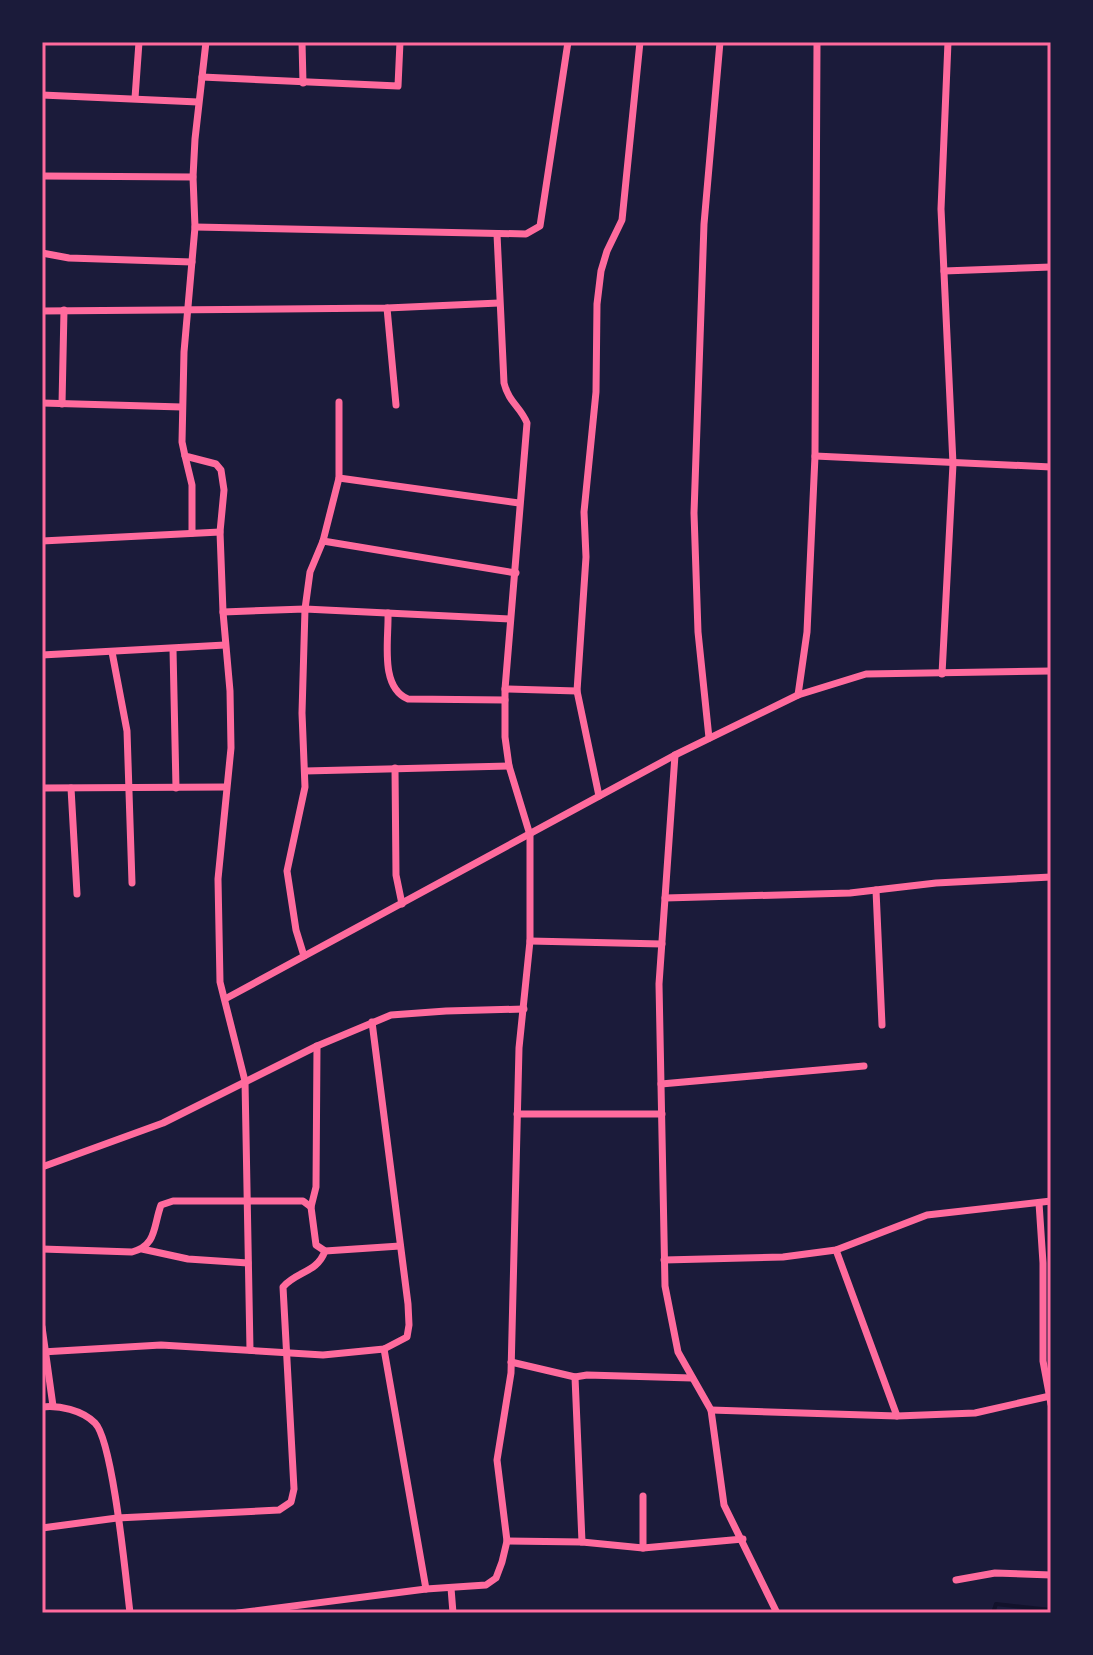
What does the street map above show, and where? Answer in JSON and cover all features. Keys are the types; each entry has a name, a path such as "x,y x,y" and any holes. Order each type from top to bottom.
{"street":[{"path":"135,98 139,42"},
{"path":"192,533 192,485 182,442 182,407 195,227 193,177 206,42"},
{"path":"302,42 303,83"},
{"path":"202,77 398,86 400,42"},
{"path":"195,227 526,234 540,226 568,42"},
{"path":"599,796 577,691 586,557 584,512 596,392 597,304 607,251 622,220 640,42"},
{"path":"709,738 698,632 694,513 704,224 720,42"},
{"path":"798,695 807,632 815,456 817,42"},
{"path":"942,674 953,464 941,209 948,42"},
{"path":"42,95 198,102"},
{"path":"42,176 193,177"},
{"path":"238,1613 426,1589 486,1585 496,1578 507,1541 497,1460 511,1362 519,1048 530,941 530,835 509,766 505,737 505,689 527,423 507,398 504,383 497,234"},
{"path":"42,253 69,258 192,262"},
{"path":"944,271 1051,267"},
{"path":"42,311 387,308 499,303"},
{"path":"387,308 396,405"},
{"path":"62,404 64,310"},
{"path":"304,956 296,930 287,871 302,810 305,771 302,713 305,609 310,572 323,541 339,478 339,402"},
{"path":"42,403 182,407"},
{"path":"185,456 216,464 221,470 224,490 220,532 231,734 218,879 220,982 245,1081 250,1350"},
{"path":"815,456 1051,467"},
{"path":"339,478 519,503"},
{"path":"42,541 220,532"},
{"path":"323,541 516,573"},
{"path":"223,612 305,609 510,619"},
{"path":"388,613 389,675 392,688 399,696 408,699 505,700"},
{"path":"42,655 225,645"},
{"path":"173,649 176,788"},
{"path":"112,652 127,731 132,883"},
{"path":"225,999 675,755 798,695 866,674 1051,671"},
{"path":"505,689 577,691"},
{"path":"675,755 659,984 665,1286 678,1352 711,1410 724,1505 777,1613"},
{"path":"305,771 509,766"},
{"path":"395,768 396,875 402,904"},
{"path":"42,788 226,787"},
{"path":"71,788 77,894"},
{"path":"665,898 850,893 936,883 1051,877"},
{"path":"876,890 882,1025"},
{"path":"530,941 662,944"},
{"path":"42,1167 163,1123 317,1046 391,1015 524,1009"},
{"path":"44,1352 161,1345 323,1355 384,1349 407,1337 409,1325 372,1022"},
{"path":"317,1046 316,1187 311,1207 316,1245 325,1251 400,1246"},
{"path":"661,1084 864,1066"},
{"path":"517,1114 662,1114"},
{"path":"42,1249 132,1252 142,1249 151,1242 161,1205 173,1201 303,1201 311,1207"},
{"path":"664,1260 783,1257 836,1250 927,1215 1051,1201"},
{"path":"711,1410 897,1416 975,1413 1050,1400 1043,1361 1043,1263 1039,1203"},
{"path":"142,1249 188,1259 248,1263"},
{"path":"836,1250 897,1416"},
{"path":"42,1528 117,1518 279,1510 291,1502 294,1489 283,1287 289,1280 314,1269 325,1251"},
{"path":"42,1327 53,1406"},
{"path":"384,1349 426,1589"},
{"path":"511,1362 575,1377 692,1378"},
{"path":"575,1377 582,1542"},
{"path":"42,1407 76,1411 96,1424 107,1453 130,1613"},
{"path":"643,1496 643,1548"},
{"path":"507,1541 582,1542 643,1548 743,1539"},
{"path":"956,1580 995,1573 1051,1575"},
{"path":"451,1588 453,1613"}],"waterway":[{"path":"993,1613 996,1604 1051,1610"}]}
